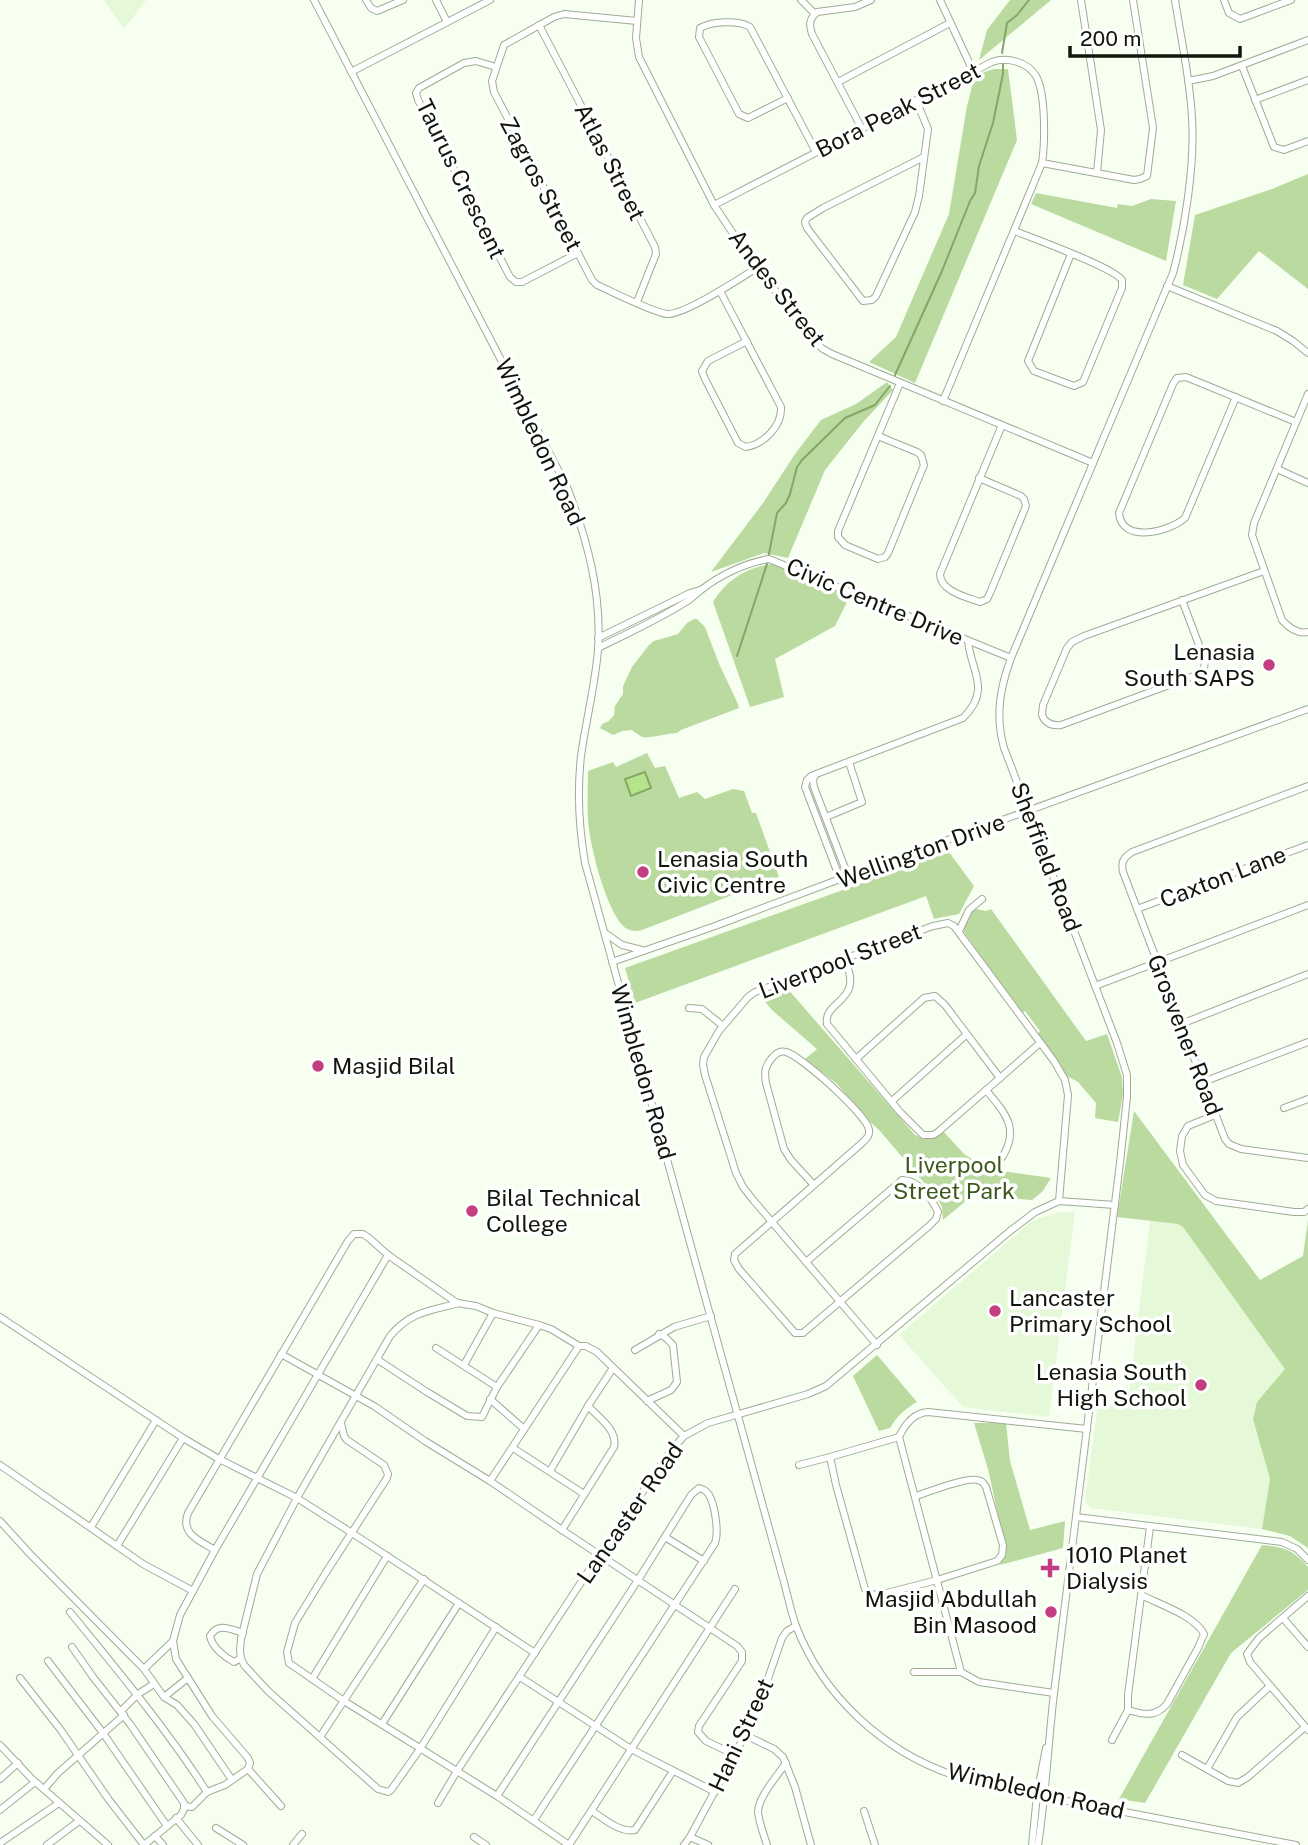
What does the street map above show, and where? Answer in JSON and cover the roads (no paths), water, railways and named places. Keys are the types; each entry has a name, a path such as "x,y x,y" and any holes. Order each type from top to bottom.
{"street":[{"name":"Wimbledon Road","path":"314,0 567,487 582,528 592,565 598,638 595,678 582,754 579,807 585,863 796,1626 812,1657 835,1692 855,1715 881,1738 915,1759 951,1775 1046,1797 1296,1845"},
{"path":"366,0 370,8 377,11 403,0"},
{"path":"436,0 447,22"},
{"path":"351,72 491,0"},
{"name":"Andes Street","path":"639,0 637,44 641,63 714,205 818,345 832,354 1093,463"},
{"path":"801,0 814,13"},
{"path":"862,129 810,27 810,19 814,13 820,11 855,7 871,0"},
{"path":"940,0 972,71"},
{"path":"1081,0 1101,130 1097,173"},
{"path":"1042,163 1134,180 1142,179 1148,173 1153,128 1133,0"},
{"name":"Sheffield Road","path":"1038,1845 1046,1797 1054,1693 1127,1097 1126,1075 1117,1043 1004,748 999,717 1000,694 1011,658 1167,286 1179,251 1191,162 1192,115 1175,0"},
{"path":"1224,0 1229,13 1240,19 1291,0"},
{"path":"496,67 504,45 554,17 564,14 637,21"},
{"path":"788,98 748,118 739,114 699,37 701,28 706,24 741,23 750,27 788,98 816,152"},
{"path":"838,82 950,23"},
{"name":"Atlas Street","path":"539,25 655,247 656,254 637,302"},
{"path":"1188,81 1213,76 1308,40"},
{"name":"Bora Peak Street","path":"714,205 972,71 1002,59 1017,62 1032,71 1040,86 1045,132 1042,163 943,401"},
{"name":"Taurus Crescent","path":"496,67 476,61 464,63 419,88 416,93 418,100 510,277 516,282 522,282 578,253"},
{"path":"1242,66 1274,147 1284,150 1308,141"},
{"name":"Zagros Street","path":"496,67 491,83 494,92 595,284 670,314 720,291 758,267"},
{"path":"1255,100 1308,80"},
{"path":"916,100 928,130 919,196 915,212 876,296 872,300 863,301 808,230 806,220 808,216 823,208 924,158"},
{"path":"1015,231 1071,254 1116,273 1121,277 1123,285 1083,382 1074,386 1034,371 1028,361 1071,254"},
{"path":"1167,286 1276,331 1308,352"},
{"path":"720,291 747,341 782,411 779,421 767,436 762,441 746,447 738,443 702,371 708,361 747,341"},
{"path":"1236,397 1185,519 1174,526 1149,533 1126,527 1119,513 1175,380 1186,377 1236,397 1296,422"},
{"path":"878,436 917,452 924,465 888,553 878,559 845,545 838,535 847,508 900,383"},
{"path":"1308,394 1254,523 1252,537 1282,620 1292,629 1308,632"},
{"path":"979,478 1017,494 1024,499 1026,506 990,593 987,599 980,602 947,589 939,578 979,478 1002,425"},
{"path":"1277,469 1308,482"},
{"name":"Civic Centre Drive","path":"598,638 702,589 749,563 769,559 1011,658"},
{"path":"1182,600 1205,661 1199,674 1061,725 1046,721 1042,715 1044,705 1067,648 1072,642 1084,636 1182,600 1264,571"},
{"name":"Civic Centre Drive","path":"598,648 663,615 691,599 702,589"},
{"path":"840,879 805,787 807,780 966,715 972,707 979,686 968,640"},
{"name":"Wellington Drive","path":"612,962 1308,709"},
{"path":"820,825 862,802 849,762"},
{"path":"815,775 814,786 848,876"},
{"name":"Grosvener Road","path":"1308,786 1132,852 1124,858 1122,865 1225,1139 1234,1147 1308,1158"},
{"name":"Caxton Lane","path":"1137,909 1308,845"},
{"path":"982,900 969,910 959,931 1060,1070 1067,1088 1059,1201 1115,1205"},
{"path":"1094,986 1308,905"},
{"name":"Liverpool Street","path":"877,1345 739,1181 706,1083 704,1057 723,1026 755,992 938,925 948,923 959,931"},
{"path":"603,931 626,946 647,950"},
{"path":"844,959 850,972 850,988 845,997 828,1013 826,1021 829,1028 919,1132 928,1136 938,1132 1040,1043"},
{"path":"1181,1024 1308,974"},
{"path":"856,1059 924,998 935,996 1000,1078"},
{"path":"689,1008 702,1009 723,1026"},
{"path":"891,1101 966,1035"},
{"path":"1203,1082 1308,1042"},
{"path":"806,1262 902,1180 917,1184 938,1212 933,1222 841,1303 803,1333 798,1334 749,1281 736,1264 735,1254 862,1143 868,1137 869,1129 857,1111 828,1084 794,1056 779,1052 766,1066 766,1083 784,1149 813,1184"},
{"path":"986,1090 1010,1122 1007,1148 1001,1159"},
{"path":"1284,1108 1308,1099"},
{"path":"1215,1115 1188,1126 1182,1136 1180,1151 1183,1165 1205,1195 1216,1201 1281,1211 1300,1213 1308,1209"},
{"name":"Lancaster Road","path":"438,1803 599,1555 684,1436 708,1423 808,1394 826,1386 1029,1216 1059,1201"},
{"path":"215,1550 194,1537 188,1530 186,1520 219,1459 354,1234 363,1234 388,1255 459,1303 551,1329 579,1346 586,1346 597,1352 684,1436"},
{"path":"185,1806 192,1807 207,1792 218,1789 248,1769 250,1761 219,1725 176,1659 173,1641 180,1615 215,1550 388,1255"},
{"path":"459,1303 421,1313 402,1322 390,1336 297,1498 257,1574 243,1633 241,1658 244,1665 268,1691 384,1792 391,1790 420,1749 496,1627"},
{"path":"464,1365 493,1313"},
{"path":"635,1350 659,1334 685,1322 711,1315"},
{"path":"0,1317 183,1438 297,1498 535,1653"},
{"path":"378,1360 471,1417 482,1417 490,1399 539,1325"},
{"path":"647,1401 671,1390 677,1382 673,1345 659,1334"},
{"path":"490,1481 579,1346"},
{"path":"436,1348 498,1387"},
{"path":"281,1354 374,1406 737,1646 743,1656 739,1667 699,1726 698,1732 706,1741 735,1755"},
{"path":"550,1471 613,1368"},
{"path":"490,1399 524,1429"},
{"path":"562,1531 615,1442 611,1431 588,1406"},
{"path":"961,1672 899,1437 905,1426 922,1412 1087,1429"},
{"path":"91,1527 156,1420"},
{"path":"341,1423 347,1440 379,1462 388,1474 298,1617 287,1652 289,1663 569,1845 735,1589"},
{"path":"799,1465 899,1437"},
{"path":"117,1545 183,1438"},
{"path":"513,1448 584,1494"},
{"path":"830,1457 839,1498 868,1592 879,1595 937,1580 997,1561 1002,1555 1003,1545 983,1482 967,1480 916,1496"},
{"path":"0,1465 143,1564 192,1591"},
{"path":"497,1797 691,1495 699,1488 704,1490 710,1496 717,1532 715,1543 534,1820"},
{"path":"1076,1517 1282,1542 1297,1549 1308,1560"},
{"path":"0,1521 30,1555 144,1669 164,1696 194,1724 232,1780"},
{"path":"1112,1740 1128,1710 1150,1527"},
{"path":"665,1537 704,1561"},
{"path":"312,1679 387,1556"},
{"path":"320,1737 424,1579"},
{"path":"1128,1710 1153,1715 1161,1711 1204,1634 1190,1619 1141,1595"},
{"path":"1182,1755 1228,1781 1238,1783 1307,1728 1250,1662 1247,1654 1259,1638 1308,1596"},
{"path":"382,1724 460,1603"},
{"path":"70,1612 138,1694 207,1792"},
{"path":"1283,1618 1308,1647"},
{"name":"Hani Street","path":"684,1845 745,1735 782,1638 796,1626"},
{"path":"241,1658 234,1662 228,1659 213,1645 210,1636 219,1627 243,1633"},
{"path":"144,1669 173,1641"},
{"path":"20,1678 144,1845 183,1812 185,1806 122,1713 72,1647"},
{"path":"48,1661 103,1733 167,1826"},
{"path":"914,1672 961,1672 979,1682 1054,1693"},
{"path":"520,1677 631,1749 715,1792"},
{"path":"164,1696 188,1678"},
{"path":"44,1789 103,1733 138,1694 154,1684"},
{"path":"1207,1769 1237,1717 1270,1686"},
{"path":"745,1735 783,1757 795,1787 811,1845"},
{"name":"Sheffield Road","path":"1032,1845 1037,1795 1049,1740"},
{"path":"0,1745 98,1842 108,1845"},
{"path":"0,1779 18,1763"},
{"path":"767,1845 759,1818 759,1806 786,1763"},
{"path":"248,1769 281,1806"},
{"path":"592,1811 622,1830 635,1830 674,1771"},
{"path":"0,1810 35,1782"},
{"path":"0,1843 59,1803"},
{"path":"864,1811 875,1845"},
{"path":"176,1818 198,1845"},
{"path":"47,1845 79,1821"},
{"path":"216,1828 243,1845"},
{"path":"293,1845 302,1834"},
{"path":"155,1836 163,1845"},
{"path":"474,1837 486,1845"},
{"path":"690,1837 708,1845"}],"waterway":[{"path":"1002,53 1007,23 1029,0"},
{"path":"895,375 975,193 979,166 993,123 1003,63"},
{"path":"737,656 767,564 777,513 790,494 797,467 845,418 875,405 890,386"}],"place":[{"name":"Lenasia South SAPS","path":"1269,665"},
{"name":"Lenasia South Civic Centre","path":"643,872"},
{"name":"Masjid Bilal","path":"318,1066"},
{"name":"Bilal Technical College","path":"472,1211"},
{"name":"Lancaster Primary School","path":"995,1311"},
{"name":"Lenasia South High School","path":"1201,1385"},
{"name":"1010 Planet Dialysis","path":"1050,1568"},
{"name":"Masjid Abdullah Bin Masood","path":"1051,1612"}],"park label":[{"name":"Liverpool Street Park","path":"954,1178"}]}
